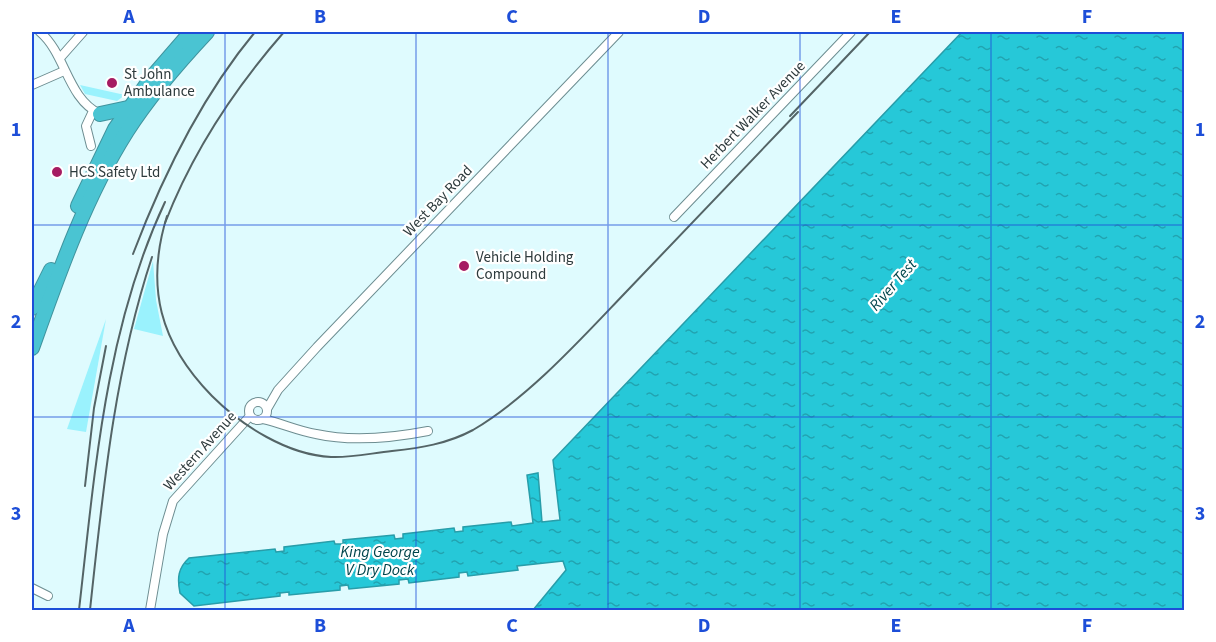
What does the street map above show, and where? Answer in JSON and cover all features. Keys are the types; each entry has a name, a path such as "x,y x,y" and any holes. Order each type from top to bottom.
{"highway":[{"path":"32,308 46,282 110,137 128,108 202,33"},
{"path":"32,348 55,285 106,167 127,131 159,86 202,33"},
{"path":"97,112 128,108"},
{"path":"97,112 108,124 110,137"}],"street":[{"path":"40,32 60,58 64,71 76,91 97,112 86,126 91,146"},
{"path":"60,58 83,32"},
{"name":"West Bay Road","path":"260,402 278,390 619,32"},
{"name":"Herbert Walker Avenue","path":"674,217 851,32"},
{"path":"32,86 64,71"},
{"name":"West Bay Road","path":"267,410 278,390"},
{"path":"282,423 260,402 251,404 250,416 255,420 263,419 282,423 318,435 341,438 383,437 428,431"},
{"path":"263,419 267,410"},
{"name":"Western Avenue","path":"150,610 163,534 173,501 250,416"},
{"path":"32,588 48,596"}],"shaded area":[{"path":"80,85 125,95 117,101 85,94"},
{"path":"153,261 156,300 163,336 134,329"},
{"path":"106,319 86,432 67,429"}],"water":[{"path":"962,32 1184,32 1184,610 533,610 566,570 563,561 517,566 518,570 468,576 467,572 459,573 459,577 409,583 408,579 399,580 399,584 349,589 348,585 340,586 340,590 289,595 289,592 280,593 280,596 194,606 180,593 179,574 189,558 275,549 276,552 284,551 284,547 334,541 335,544 343,544 343,540 394,535 395,539 403,538 403,534 454,528 455,532 463,531 463,527 511,522 512,526 533,523 527,475 538,473 542,522 560,520 553,460"}],"railway":[{"path":"133,254 157,195 185,138 217,83 255,32"},
{"path":"165,223 188,172 216,122 284,32"},
{"path":"790,116 870,32"},
{"path":"167,216 160,242 157,267 162,313 180,356 194,376 224,407 251,428 282,445 315,455 354,456 433,445 463,435 494,417 554,366 798,112"},
{"path":"79,610 97,454 116,351 128,300 165,202"},
{"path":"90,610 105,476 119,388 139,300 152,257"},
{"path":"85,486 94,408 106,346"}],"place":[{"name":"St John Ambulance","path":"112,83"},
{"name":"HCS Safety Ltd","path":"57,172"},
{"name":"Vehicle Holding Compound","path":"464,266"}],"water label":[{"name":"River Test","path":"893,285"},
{"name":"King George V Dry Dock","path":"380,561"}]}
